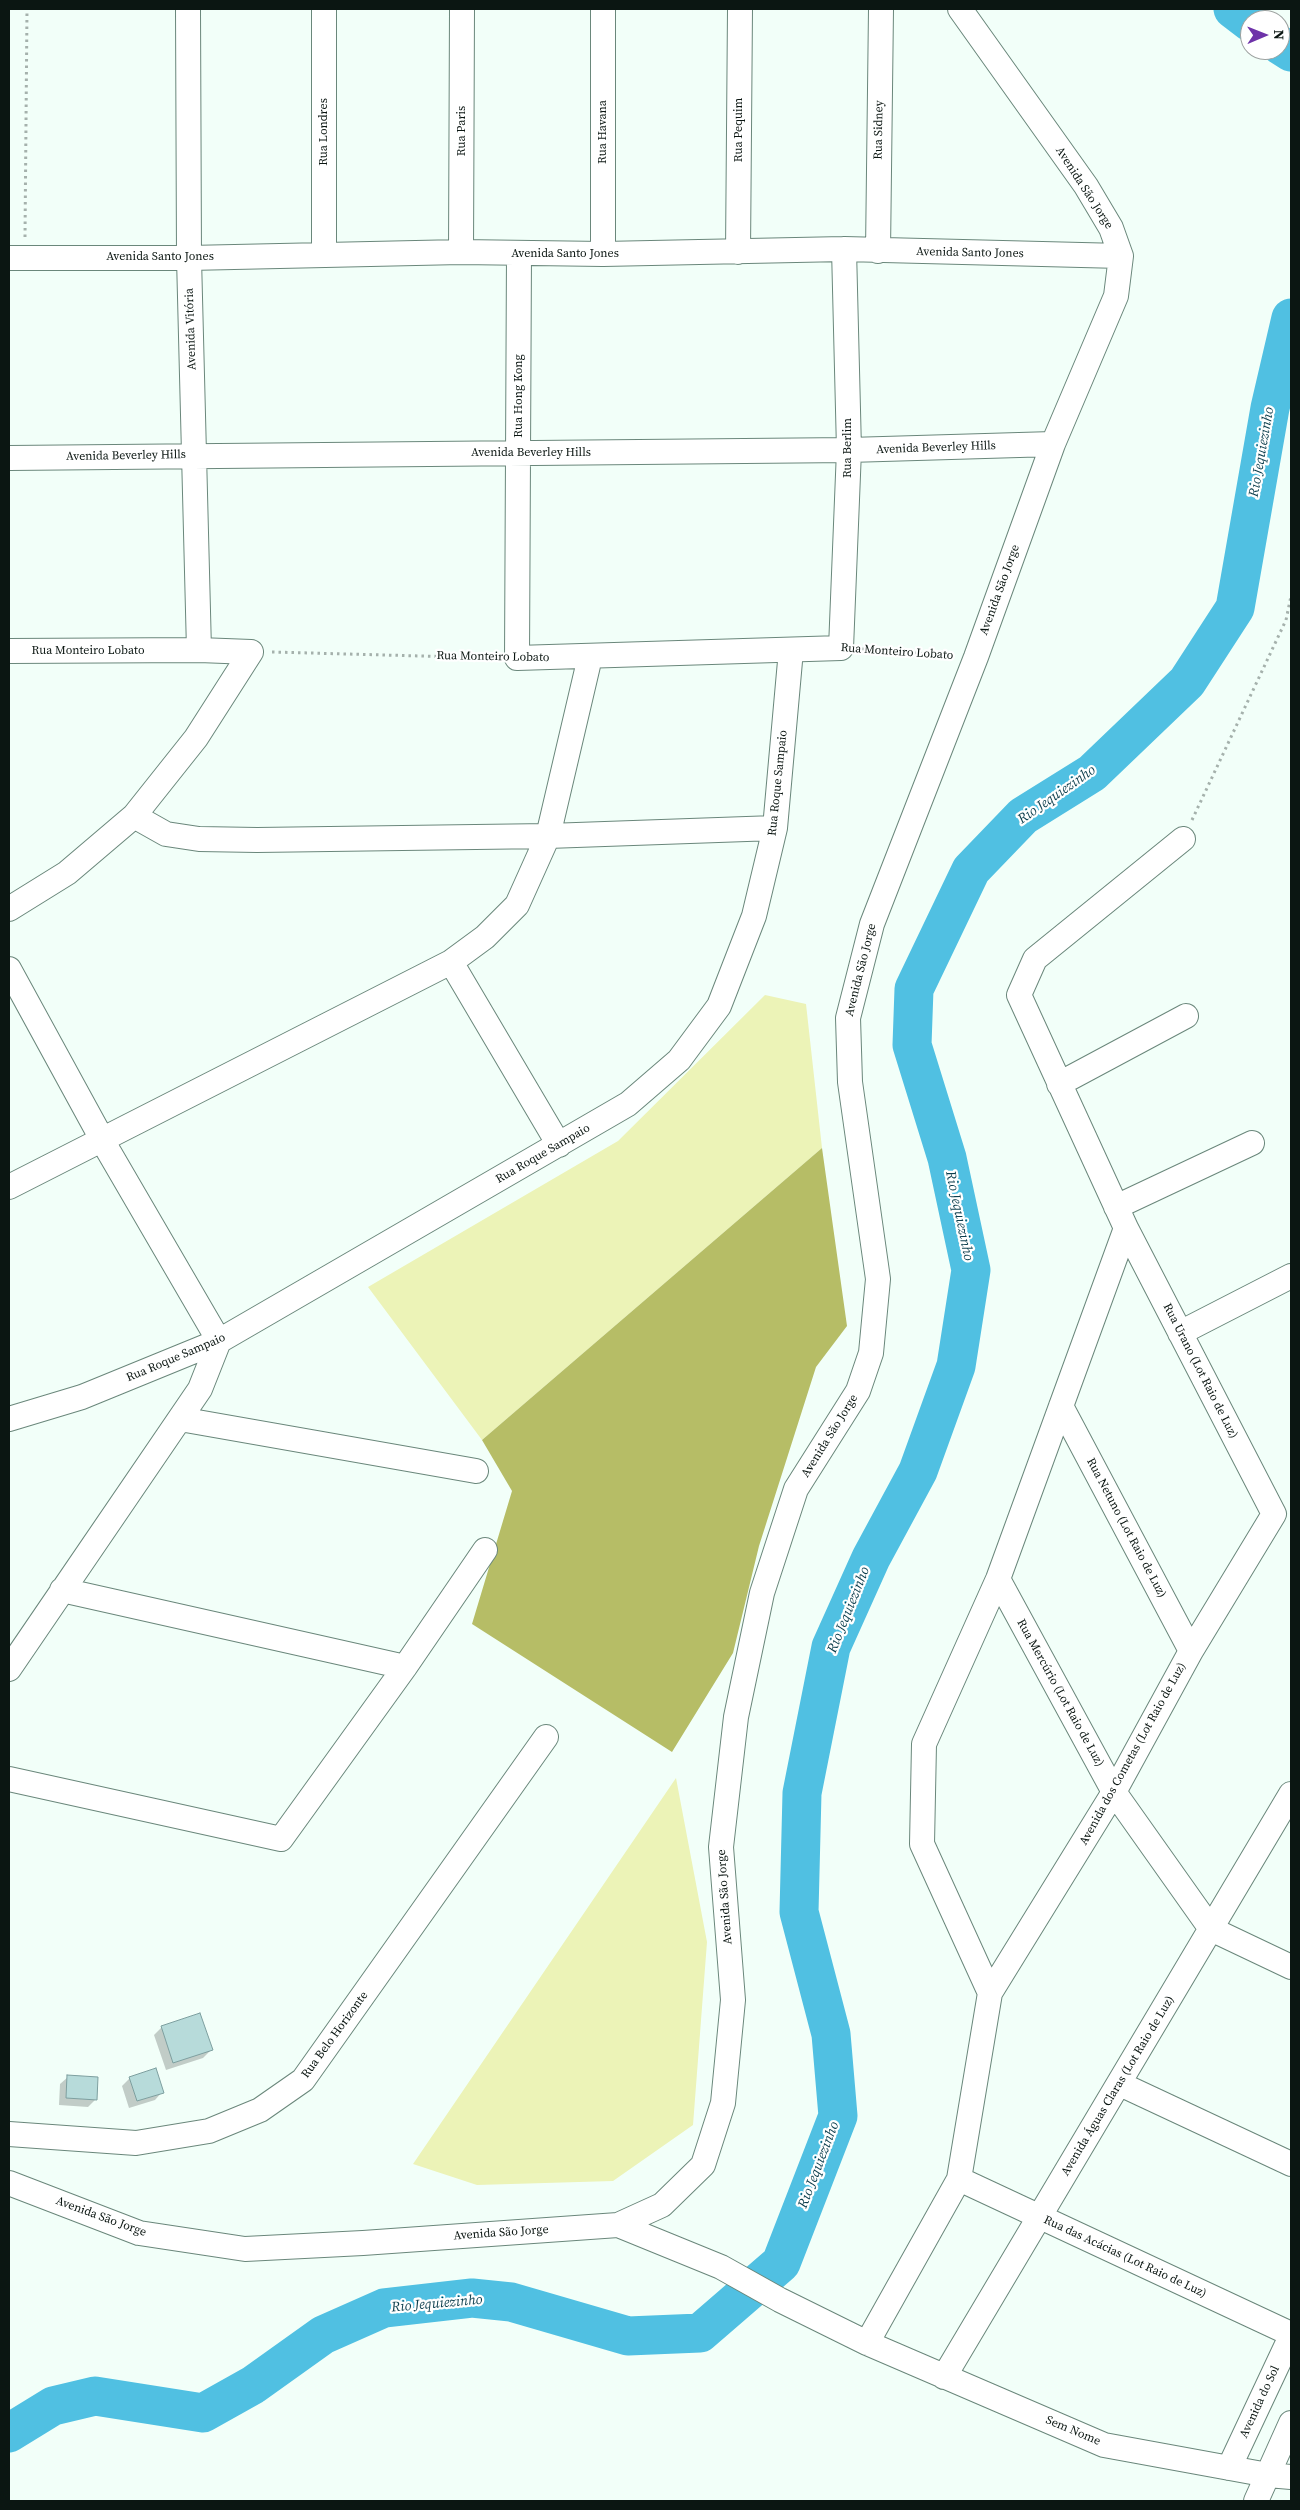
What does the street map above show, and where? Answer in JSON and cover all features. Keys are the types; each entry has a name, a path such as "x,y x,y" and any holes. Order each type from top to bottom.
{"street":[{"name":"Avenida Vitória","path":"188,9 189,258 199,650"},
{"name":"Rua Londres","path":"324,9 324,255"},
{"name":"Rua Paris","path":"461,252 462,9"},
{"name":"Rua Havana","path":"602,9 603,254"},
{"name":"Rua Pequim","path":"738,252 740,9"},
{"name":"Rua Sidney","path":"878,252 881,9"},
{"name":"Avenida São Jorge","path":"9,2183 139,2233 245,2249 363,2243 618,2225 662,2205 704,2165 723,2103 733,2000 722,1847 736,1717 762,1593 796,1489 858,1391 872,1353 878,1279 850,1082 848,1018 872,924 976,657 1053,444 1116,296 1121,256 1111,228 1086,186 960,9"},
{"name":"Avenida Santo Jones","path":"17,258 189,258 461,252 603,254 844,249 878,252 1121,256"},
{"name":"Rua Berlim","path":"841,648 849,450 844,249"},
{"name":"Rua Hong Kong","path":"517,658 520,254"},
{"name":"Avenida Beverley Hills","path":"9,458 849,450 1053,444"},
{"name":"Rua Monteiro Lobato","path":"517,658 841,648"},
{"name":"Rua Monteiro Lobato","path":"9,651 199,650 251,652"},
{"name":"Rua Roque Sampaio","path":"9,1418 82,1397 220,1341 628,1104 679,1060 719,1006 754,916 775,828 791,650"},
{"path":"9,909 67,873 134,816 196,738 251,652"},
{"path":"9,1187 451,962 485,937 518,905 548,836 590,657"},
{"path":"134,816 166,834 199,839 548,836 775,828"},
{"name":"Rua Urano (Lot Raio de Luz)","path":"1183,839 1035,959 1019,995 1121,1217 1274,1514"},
{"path":"451,962 559,1145"},
{"path":"9,969 103,1140 220,1341 200,1389 9,1669"},
{"path":"1059,1084 1186,1016"},
{"path":"867,2343 959,2179 990,1993 922,1844 924,1744 998,1579 1061,1406 1121,1217 1252,1142"},
{"path":"1180,1333 1291,1276"},
{"name":"Rua Netuno (Lot Raio de Luz)","path":"1061,1406 1191,1651"},
{"path":"180,1419 476,1471"},
{"name":"Avenida dos Cometas (Lot Raio de Luz)","path":"990,1993 1114,1792 1191,1651 1274,1514"},
{"path":"9,1779 281,1839 406,1667 485,1550"},
{"name":"Rua Mercúrio (Lot Raio de Luz)","path":"998,1579 1114,1792 1211,1929"},
{"path":"62,1590 406,1667"},
{"name":"Rua Belo Horizonte","path":"9,2134 136,2144 209,2131 260,2110 303,2080 546,1737"},
{"name":"Avenida Águas Claras (Lot Raio de Luz)","path":"944,2377 1290,1798"},
{"path":"1211,1929 1291,1967"},
{"path":"1120,2084 1291,2164"},
{"name":"Rua das Acácias (Lot Raio de Luz)","path":"959,2179 1291,2335"},
{"name":"Sem Nome","path":"618,2225 721,2267 780,2300 867,2343 1104,2445 1268,2475 1291,2477"},
{"name":"Avenida do Sol","path":"1229,2468 1291,2335"},
{"path":"1256,2501 1291,2423"}],"path":[{"path":"17,258 27,9"},
{"path":"1183,839 1286,620 1291,596"},
{"name":"Rua Monteiro Lobato","path":"841,648 976,657"},
{"name":"Rua Monteiro Lobato","path":"251,652 517,658"}],"green space":[{"path":"765,995 806,1004 822,1148 482,1440 368,1287 618,1141"},
{"path":"822,1148 847,1326 816,1367 759,1546 733,1653 672,1752 472,1624 512,1491 482,1440"},
{"path":"676,1778 707,1942 693,2125 613,2181 477,2185 413,2164"}],"building":[{"path":"200,2013 213,2050 173,2063 161,2026"},
{"path":"156,2068 164,2093 137,2101 129,2077"},
{"path":"67,2075 98,2077 97,2100 66,2098"}],"waterway":[{"name":"Rio Jequiezinho","path":"1233,9 1240,14"},
{"name":"Rio Jequiezinho","path":"9,2433 53,2406 95,2396 203,2413 253,2385 323,2335 384,2308 472,2298 511,2302 628,2336 700,2333 781,2263 838,2116 831,2034 799,1912 802,1793 831,1647 871,1558 918,1471 956,1366 971,1270 947,1158 912,1045 914,989 971,870 1023,816 1092,773 1187,682 1235,608 1270,408 1291,318"}]}
